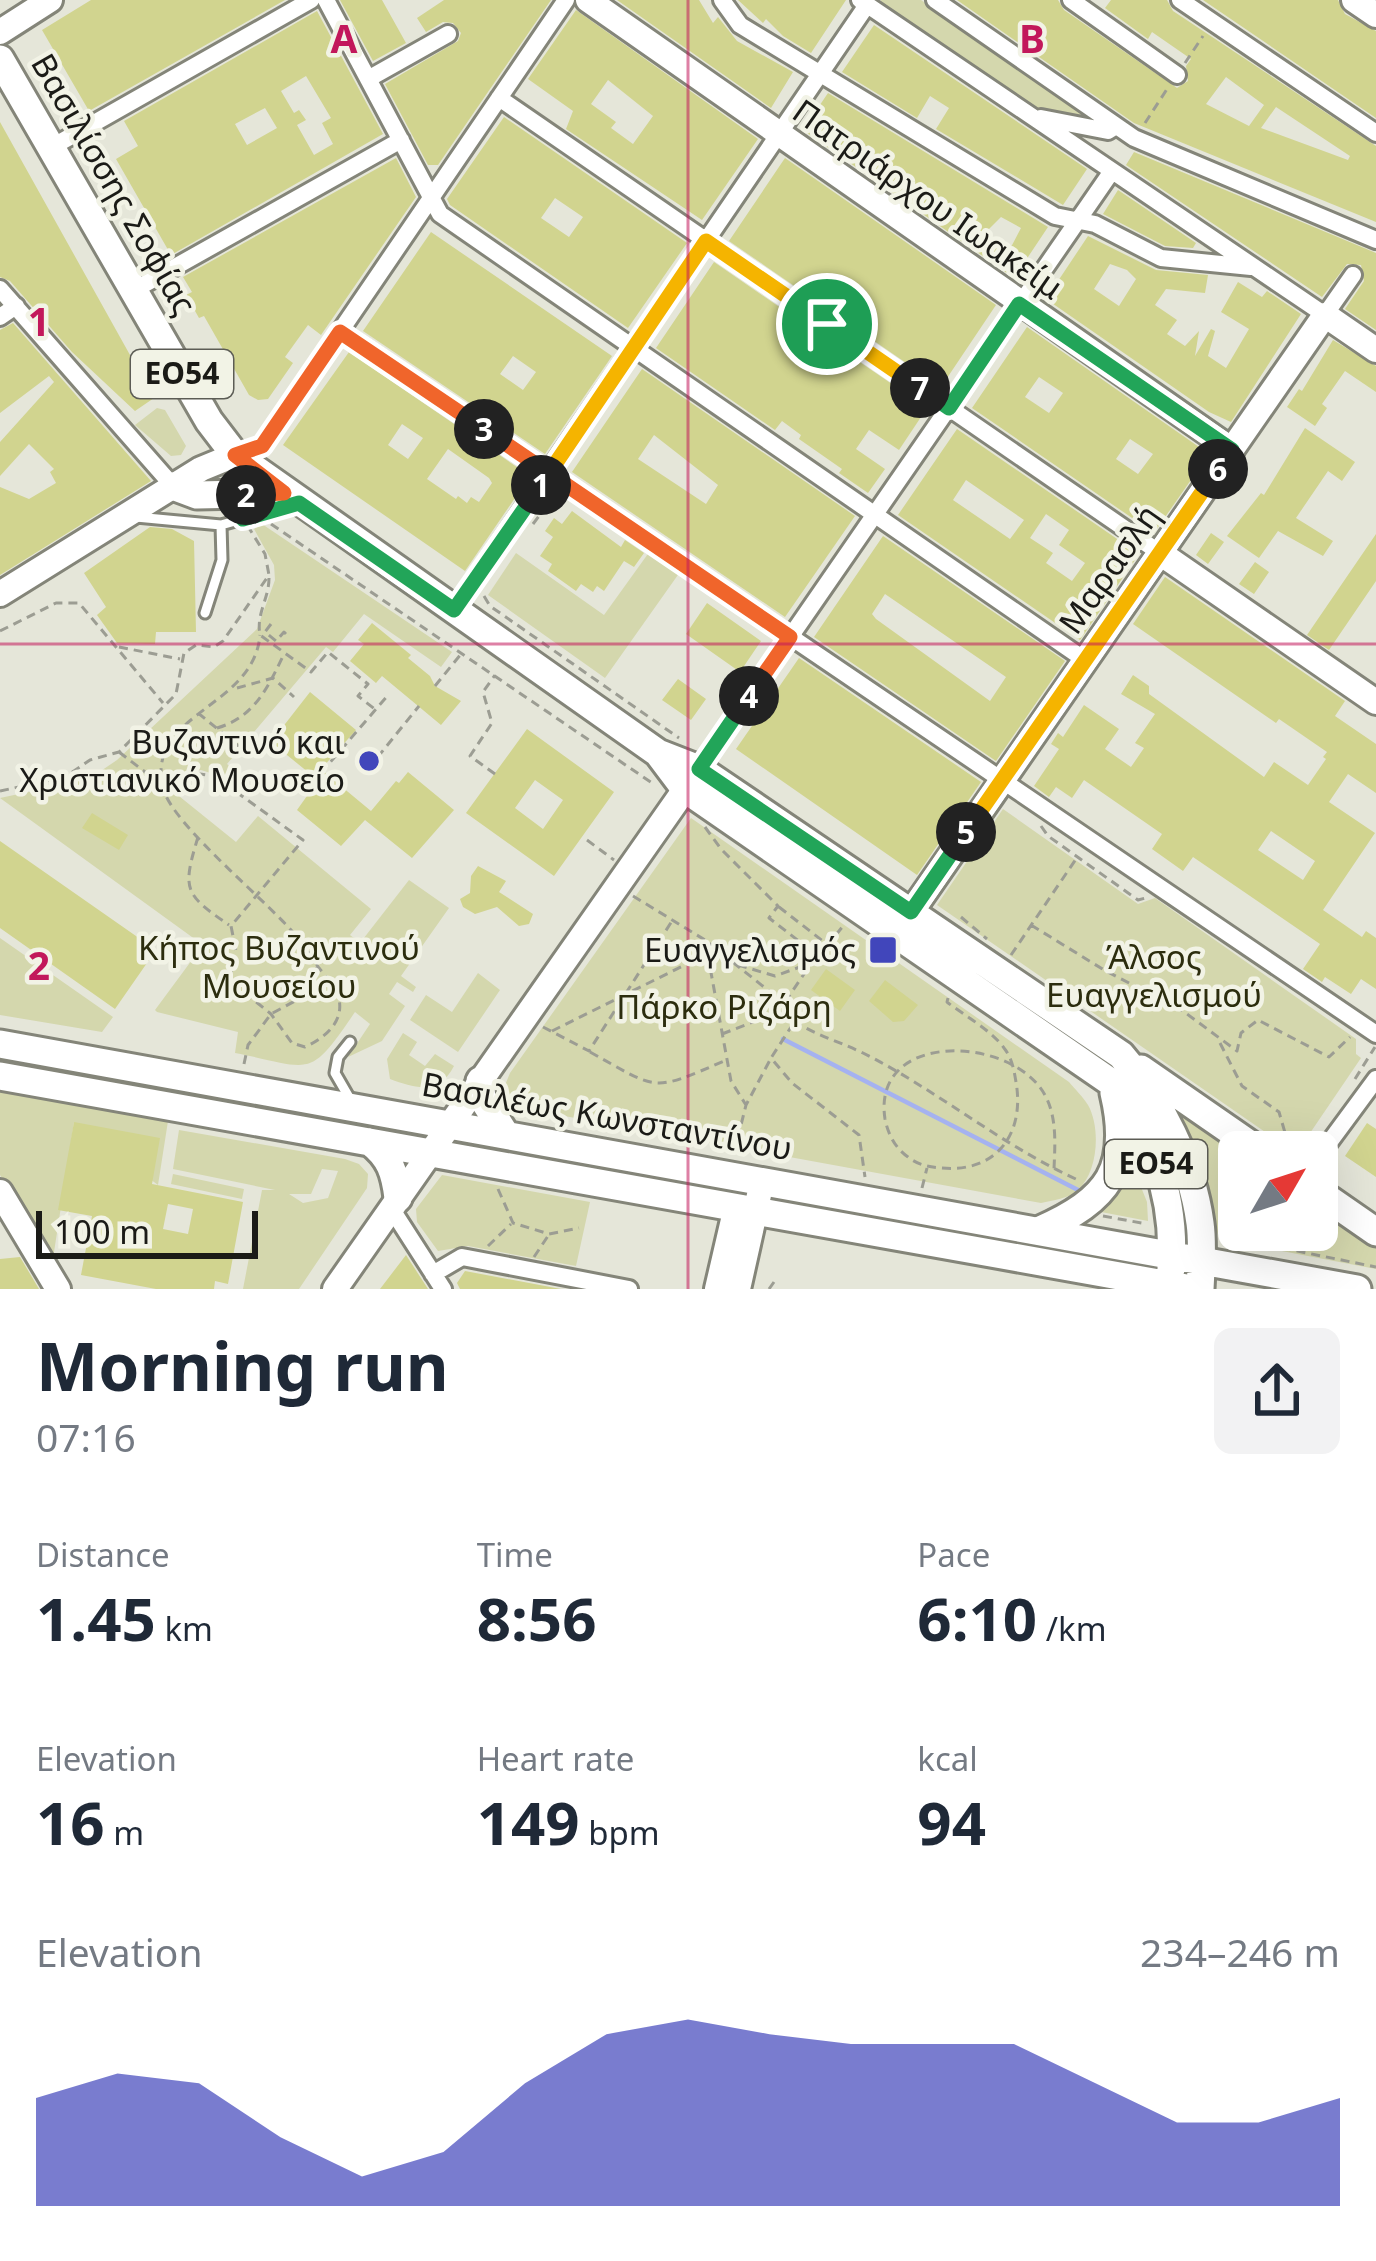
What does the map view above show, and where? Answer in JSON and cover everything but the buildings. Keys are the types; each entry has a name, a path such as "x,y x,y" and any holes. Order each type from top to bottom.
{"main road":[{"name":"Βασιλίσσης Σοφίας","path":"0,59 209,421 235,455 685,775 904,923 1120,1054 1150,1092 1186,1171 1200,1223 1201,1259 1183,1288"},
{"path":"173,486 196,495 292,498"},
{"name":"Βασιλίσσης Σοφίας","path":"904,923 1112,1083 1147,1137 1172,1214 1172,1254 1183,1288"},
{"name":"Βασιλέως Κωνσταντίνου","path":"0,1044 1201,1259"},
{"name":"ΕΟ54","path":"1120,1054 1241,1131"},
{"name":"Βασιλέως Κωνσταντίνου","path":"0,1076 1183,1288"},
{"path":"480,1081 482,1098 506,1135"},
{"path":"1040,1230 1085,1195 1107,1186 1119,1154 1120,1122 1112,1083"},
{"path":"370,1142 383,1152 394,1172 394,1203"},
{"path":"1338,1206 1376,1232"},
{"path":"1201,1259 1357,1289"}],"street":[{"path":"0,32 50,0"},
{"path":"52,147 311,0"},
{"path":"326,0 440,214 1085,660"},
{"path":"0,594 208,465 262,446 566,0"},
{"name":"Πατριάρχου Ιωακείμ","path":"588,0 1232,450"},
{"path":"722,0 740,26 1055,216 1095,224 1161,258 1254,268"},
{"path":"935,0 1134,138 1376,240"},
{"path":"1071,0 1177,75"},
{"path":"1180,0 1376,134"},
{"path":"1354,0 1376,15"},
{"path":"454,610 556,478 633,349 820,74 863,2 1376,350"},
{"path":"368,79 448,34"},
{"path":"499,98 1376,702"},
{"path":"1030,116 1108,131 1116,126"},
{"path":"134,290 401,140"},
{"path":"335,1289 685,775 877,516 1112,171"},
{"name":"Μαρασλή","path":"904,923 1232,450 1320,312 1353,275"},
{"path":"0,289 8,312 173,486"},
{"path":"340,332 1002,781 1366,1038"},
{"path":"1330,1131 1376,1079"},
{"path":"741,1284 746,1209 762,1180"},
{"path":"0,1192 58,1289"},
{"path":"394,1203 438,1281"},
{"path":"438,1281 449,1261 475,1258 628,1289"}],"lane":[{"path":"125,516 221,525 292,498"},
{"path":"205,613 222,560 221,525"},
{"path":"350,1042 338,1057 335,1072 358,1108"}],"path":[{"path":"525,536 556,478"},
{"path":"235,689 255,659 260,610 269,590 265,554 243,519"},
{"path":"265,520 651,781 685,775"},
{"path":"0,791 65,778 91,760 119,752 179,690 182,659 189,647 214,647 224,641 269,575"},
{"path":"487,588 484,596 490,606 685,775"},
{"path":"0,632 56,603 79,603 164,704"},
{"path":"271,624 265,632 277,640 284,632 287,635"},
{"path":"260,634 311,672 328,652 368,684 358,696 376,710"},
{"path":"117,647 182,659"},
{"path":"435,686 462,652"},
{"path":"217,728 245,717 284,654"},
{"path":"495,675 483,692 492,722 470,756 495,774"},
{"path":"162,785 173,739 197,712 235,689 273,678"},
{"path":"273,678 294,697"},
{"path":"321,773 389,694"},
{"path":"368,769 419,706"},
{"path":"197,712 247,753"},
{"path":"119,752 162,785 178,814 297,937 318,966 340,1001 336,1023 305,1047 292,1043 271,1014 229,980 236,951 231,926 195,902 188,888 186,876 198,836"},
{"path":"162,785 200,774 214,776 303,840 231,926"},
{"path":"1027,814 1048,836 1138,900 1152,896"},
{"path":"705,822 704,829 721,849 778,906 828,945 847,921"},
{"path":"587,840 604,852"},
{"path":"1007,962 1077,857"},
{"path":"631,894 705,940 784,1003"},
{"path":"778,906 769,918 817,955"},
{"path":"961,917 982,932"},
{"path":"589,1051 673,919"},
{"path":"1031,925 1183,1011 1237,1051 1241,1033 1258,1020 1330,1057 1351,1035 1366,1038 1375,1050 1352,1084"},
{"path":"705,940 731,1081 746,1105"},
{"path":"722,1034 781,1011 824,946"},
{"path":"551,1032 717,950"},
{"path":"735,964 775,976 811,963"},
{"path":"244,1066 248,1045 271,1014 295,1001 318,966"},
{"path":"1061,998 1132,986"},
{"path":"950,990 947,1002 1003,1045 1013,1065 1017,1122 996,1156 958,1169 912,1161 889,1135 884,1114 888,1090 898,1073 919,1056 941,1050 982,1054 1013,1065 1033,1079 1046,1097 1055,1127 1054,1169"},
{"path":"781,1011 794,1022 898,1073 1054,1169 1085,1195 1094,1214 1148,1225"},
{"path":"734,1153 746,1105 794,1022"},
{"path":"538,1025 650,1084 665,1086 727,1060"},
{"path":"1218,1039 1242,1086 1280,1112 1285,1131"},
{"path":"771,1058 791,1083 859,1136 865,1179"},
{"path":"922,1188 928,1167"},
{"path":"494,1179 513,1223 549,1234 579,1228"},
{"path":"475,1258 513,1223"},
{"path":"531,1270 536,1251 549,1234"},
{"path":"1291,1251 1376,1267"},
{"path":"741,1284 769,1289"}],"green space":[{"path":"881,0 921,0 1094,119 1031,111 877,5"},
{"path":"157,408 165,410 186,446 181,455 171,456 135,425"},
{"name":"Κήπος Βυζαντινού Μουσείου","path":"262,524 452,652 441,667 364,614 333,652 326,647 227,764 233,769 226,778 201,770 169,775 169,788 236,842 258,816 371,909 350,935 360,943 409,880 449,908 401,976 416,987 413,992 397,982 389,994 405,1006 382,1041 348,1057 370,1024 355,1012 317,1059 295,1065 235,1053 238,1032 157,1012 203,945 0,798 89,779 117,760 257,629 275,580 274,565 254,529"},
{"path":"650,551 680,572 605,678 488,595 516,553 604,615"},
{"name":"Άλσος Ευαγγελισμού","path":"1003,809 1138,904 1155,898 1356,1039 1356,1054 1361,1058 1311,1131 1264,1131 937,905"},
{"name":"Πάρκο Ριζάρη","path":"691,818 1069,1082 1088,1105 1096,1137 1090,1172 1078,1190 1041,1203 510,1103 503,1090 510,1073"},
{"path":"0,938 113,1017 102,1032 0,1015"},
{"path":"478,973 500,990 458,1052 410,1020 426,995 452,1012"},
{"path":"403,1033 417,1042 409,1055 425,1066 435,1054 454,1066 441,1082 418,1087 390,1079 387,1059"},
{"path":"0,1089 168,1121 158,1185 74,1122 52,1265 0,1175"},
{"path":"1174,1109 1218,1138 1218,1235 1200,1171"},
{"path":"179,1130 345,1159 368,1174 367,1188 299,1289 243,1289 262,1190 275,1190 173,1169","holes":["322,1169 338,1171 328,1198 303,1203 289,1194 311,1194"]},
{"path":"1129,1157 1147,1202 1148,1221 1096,1211"},
{"path":"173,1174 244,1189 242,1199 171,1184"},
{"path":"442,1175 590,1202 576,1266 468,1246 438,1251 417,1222 416,1209"},
{"path":"1338,1217 1376,1242 1376,1269 1282,1251 1338,1251"}],"waterway":[{"path":"783,1039 1078,1190"}],"place":[{"name":"Βυζαντινό και Χριστιανικό Μουσείο","path":"369,761"},
{"name":"Ευαγγελισμός","path":"883,950"}],"route":[{"path":"827,324 706,241 549,473 475,580 472,586 454,610 299,503 243,519 229,496 284,493 235,455 262,446 340,332 549,473 790,637 699,769 911,912 1232,450 1019,304 949,408 827,324"}]}
